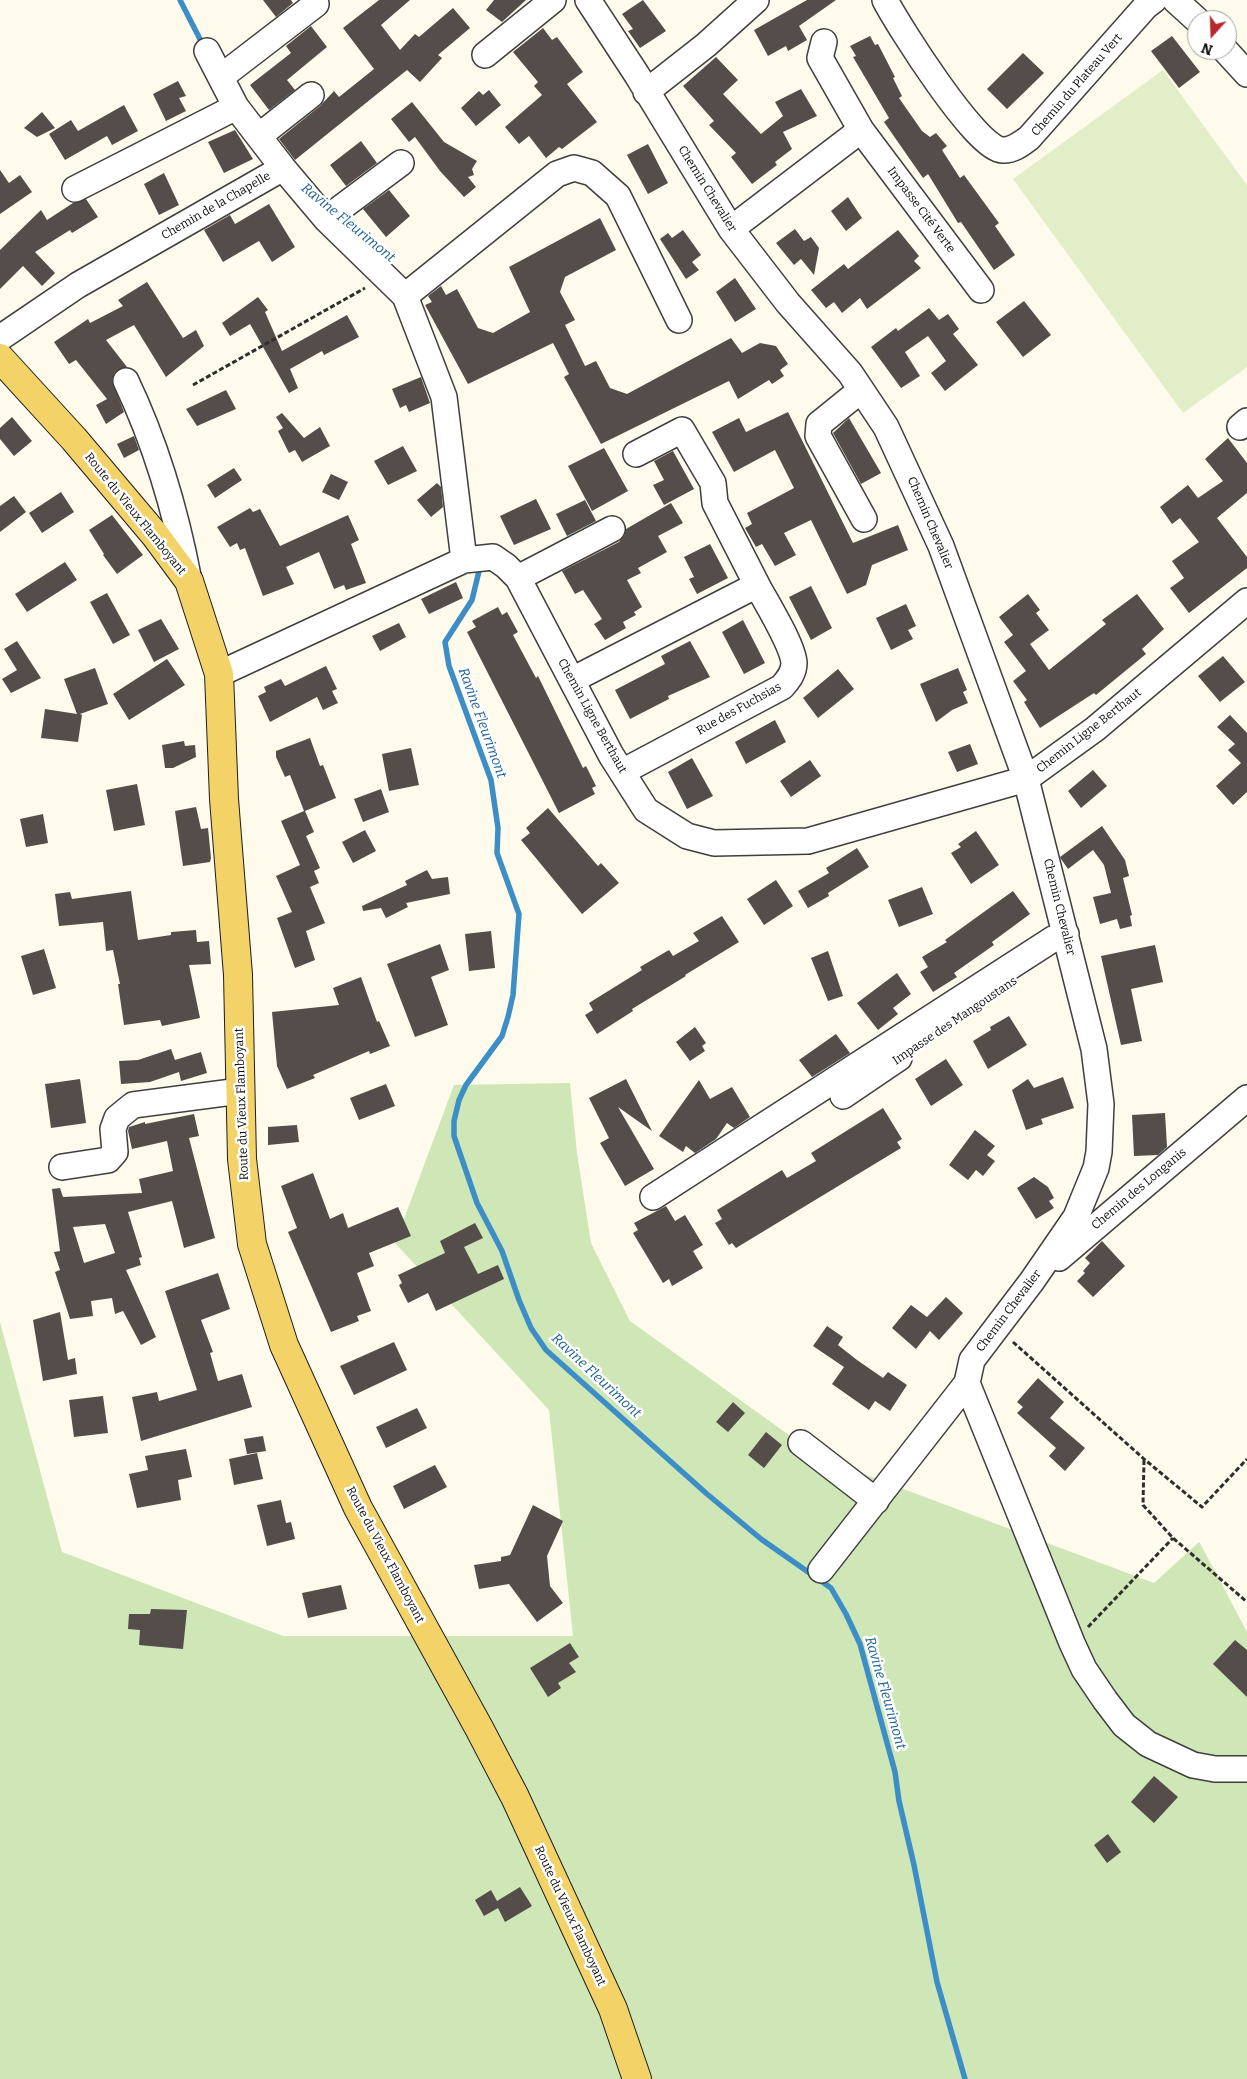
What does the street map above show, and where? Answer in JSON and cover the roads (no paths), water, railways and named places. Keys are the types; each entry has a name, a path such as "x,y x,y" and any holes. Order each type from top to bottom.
{"main road":[{"name":"Route du Vieux Flamboyant","path":"0,358 112,483 155,534 189,581 219,674 224,799 238,975 242,1159 252,1244 284,1345 358,1508 475,1720 514,1797 613,2009 637,2079"}],"street":[{"path":"486,55 552,0"},
{"name":"Chemin Chevalier","path":"588,0 731,229 788,303 850,373 886,427 941,546 1026,779 1094,1049 1101,1104 1099,1152 1096,1168 1076,1217 1032,1281 972,1360 967,1384"},
{"path":"646,92 706,45 756,0"},
{"name":"Chemin du Plateau Vert","path":"885,0 934,78 978,135 988,145 1001,150 1016,147 1029,138 1146,6 1154,0"},
{"path":"1175,0 1187,11"},
{"path":"220,77 316,4"},
{"name":"Impasse Cité Verte","path":"824,42 820,58 861,130 981,290"},
{"path":"207,51 236,107 282,168"},
{"path":"1234,60 1247,74"},
{"path":"259,136 310,95"},
{"path":"74,189 236,107"},
{"path":"731,229 861,130"},
{"path":"326,219 400,163"},
{"name":"Chemin de la Chapelle","path":"0,338 78,285 282,168 326,219 405,296 444,397 464,560"},
{"path":"405,296 557,174 574,168 592,173 618,196 679,320"},
{"path":"126,381 156,451 182,543 189,581"},
{"path":"861,390 819,424 818,436 864,519"},
{"name":"Rue des Fuchsias","path":"622,772 782,687 791,676 794,662 789,646 715,503 712,483 682,430 636,454"},
{"path":"518,578 612,529"},
{"name":"Chemin Ligne Berthaut","path":"219,674 464,560 493,557 518,578 622,772 646,810 687,836 714,843 808,841 905,816 1026,779 1095,729 1247,601"},
{"path":"572,680 757,585"},
{"path":"653,1197 1053,939 1068,943"},
{"name":"Impasse des Mangoustans","path":"842,1096 1055,955 1068,943"},
{"path":"62,1167 108,1160 115,1152 113,1129 117,1118 133,1105 240,1091"},
{"name":"Chemin des Longanis","path":"1032,1281 1247,1098"},
{"path":"821,1570 967,1384"},
{"path":"967,1384 1072,1644 1084,1669 1105,1700 1124,1725 1148,1744 1193,1764 1215,1769 1247,1769"},
{"path":"801,1443 876,1501"}],"waterway":[{"name":"Ravine Fleurimont","path":"180,0 204,47"},
{"name":"Ravine Fleurimont","path":"479,571 472,600 445,642 449,666 491,780 498,828 497,853 519,914 513,995 508,1017 502,1036 466,1085 459,1100 454,1121 454,1136 477,1203 502,1251 531,1328 546,1350 707,1494 761,1539 831,1588 846,1614 860,1644 895,1772 899,1801 914,1865 937,1982 965,2079"}]}
